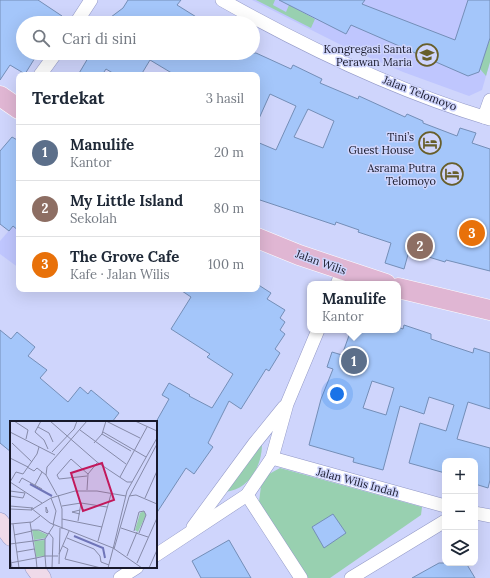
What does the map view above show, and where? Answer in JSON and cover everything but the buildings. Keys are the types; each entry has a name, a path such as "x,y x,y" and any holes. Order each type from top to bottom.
{"main road":[{"path":"0,96 16,106"},
{"name":"Jalan Wilis","path":"260,239 340,277 366,281"},
{"path":"401,289 490,310"},
{"path":"0,522 10,536"},
{"path":"35,568 42,578"}],"street":[{"path":"81,16 91,0"},
{"name":"Jalan Telomoyo","path":"222,0 250,16"},
{"name":"Jalan Telomoyo","path":"260,22 344,64 433,100 487,118"},
{"path":"42,72 51,60"},
{"path":"487,118 490,100"},
{"path":"157,554 247,495 272,458 287,404 317,333"},
{"path":"189,533 254,444 287,404"},
{"name":"Jalan Wilis Indah","path":"272,458 442,505"},
{"path":"247,495 301,578"},
{"path":"478,514 490,516"},
{"path":"351,578 442,523"},
{"path":"120,578 135,568"}],"shaded area":[{"name":"Kongregasi Santa Perawan Maria","path":"252,0 490,0 490,62 482,90 469,96 403,72 345,47"},
{"path":"16,222 16,266 0,254 0,241"}],"green space":[{"path":"256,0 275,0 273,5 286,12 289,5 315,19 311,28"},
{"path":"490,38 490,62 486,76 480,69"},
{"path":"262,444 260,460 252,476 241,487 225,492"},
{"path":"280,468 422,507 421,515 330,578 308,578 259,502 261,486 269,474"}],"place":[{"name":"Kongregasi Santa Perawan Maria","path":"427,55"},
{"name":"Tini’s Guest House","path":"430,143"},
{"name":"Asrama Putra Telomoyo","path":"452,174"},
{"name":"The Grove Cafe","path":"472,233"},
{"name":"My Little Island","path":"420,246"},
{"name":"Manulife","path":"354,361"}]}
